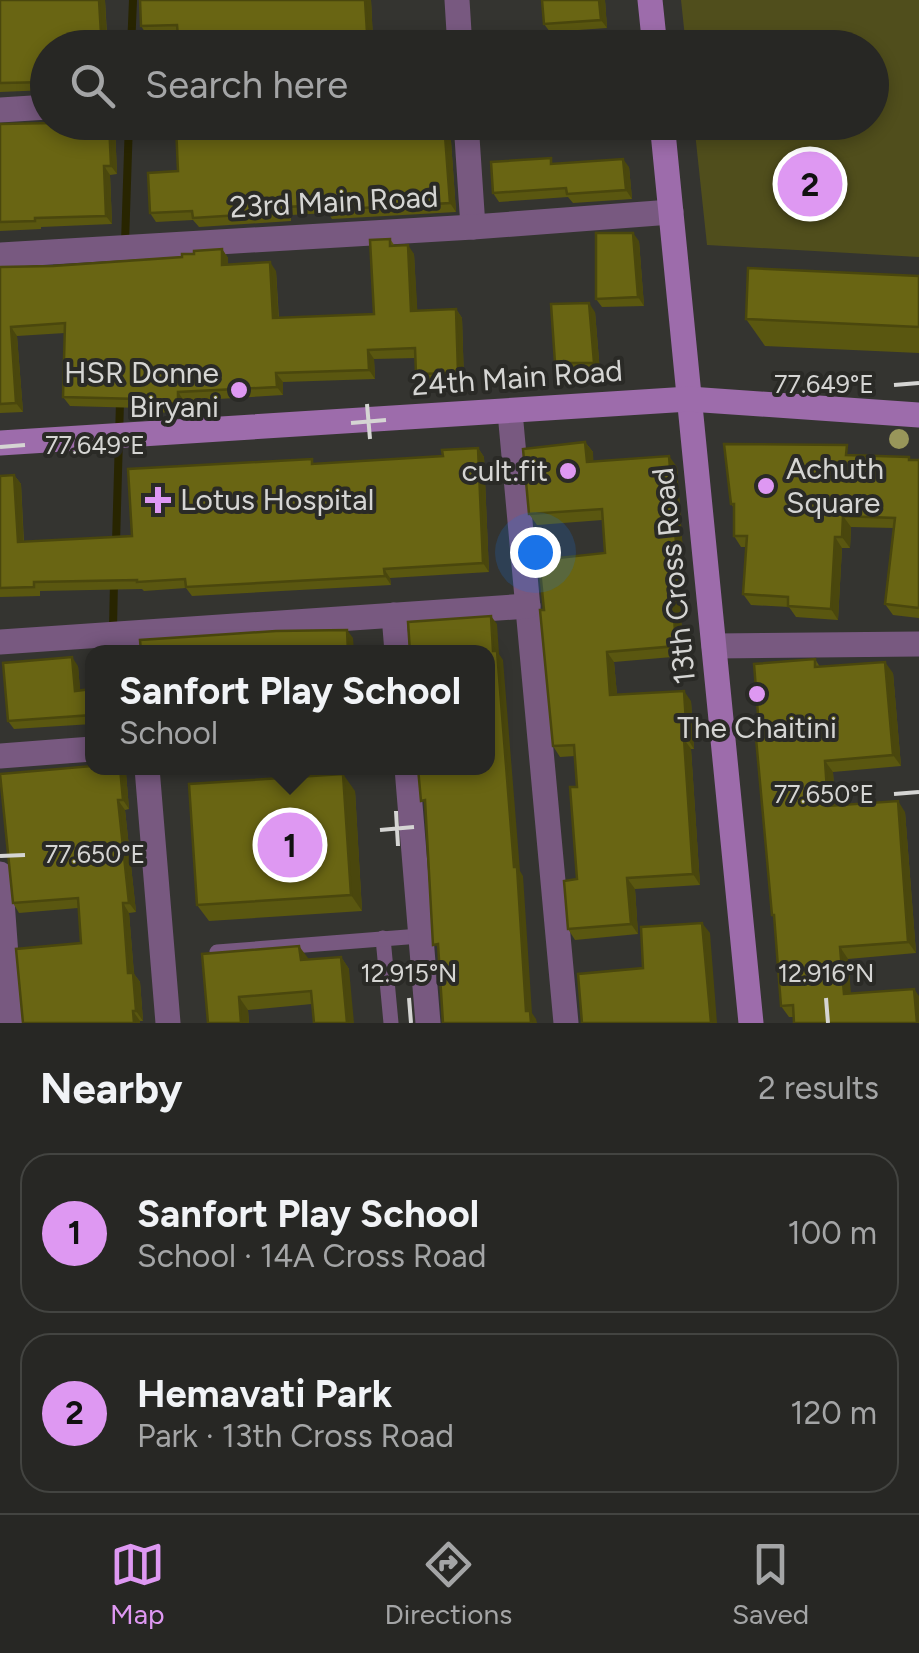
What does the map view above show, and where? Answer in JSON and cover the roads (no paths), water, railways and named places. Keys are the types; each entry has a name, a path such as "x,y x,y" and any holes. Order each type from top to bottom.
{"street":[{"path":"457,0 459,30"},
{"path":"650,0 653,30"},
{"path":"0,110 30,109"},
{"path":"467,140 472,227"},
{"name":"13th Cross Road","path":"664,140 751,1023"},
{"name":"23rd Main Road","path":"0,254 671,212"},
{"name":"24th Main Road","path":"0,444 689,398 919,415"},
{"path":"510,412 566,1023"},
{"path":"0,642 528,606"},
{"path":"394,615 396,645"},
{"path":"714,646 919,644"},
{"path":"0,756 85,750"},
{"path":"148,775 168,1023"},
{"path":"407,775 428,1023"},
{"path":"0,874 10,1023"}],"lane":[{"path":"217,952 420,936"},
{"path":"383,938 391,1023"}],"waterway":[{"path":"132,30 133,0"},
{"path":"125,243 128,140"},
{"path":"116,543 120,402"},
{"path":"113,628 114,582"}],"place":[{"name":"Hemavati Park","path":"810,184"},
{"name":"HSR Donne Biryani","path":"239,390"},
{"name":"cult.fit","path":"568,471"},
{"name":"Achuth Square","path":"766,486"},
{"name":"Lotus Hospital","path":"158,500"},
{"name":"The Chaitini","path":"757,694"},
{"name":"Sanfort Play School","path":"290,845"}]}
